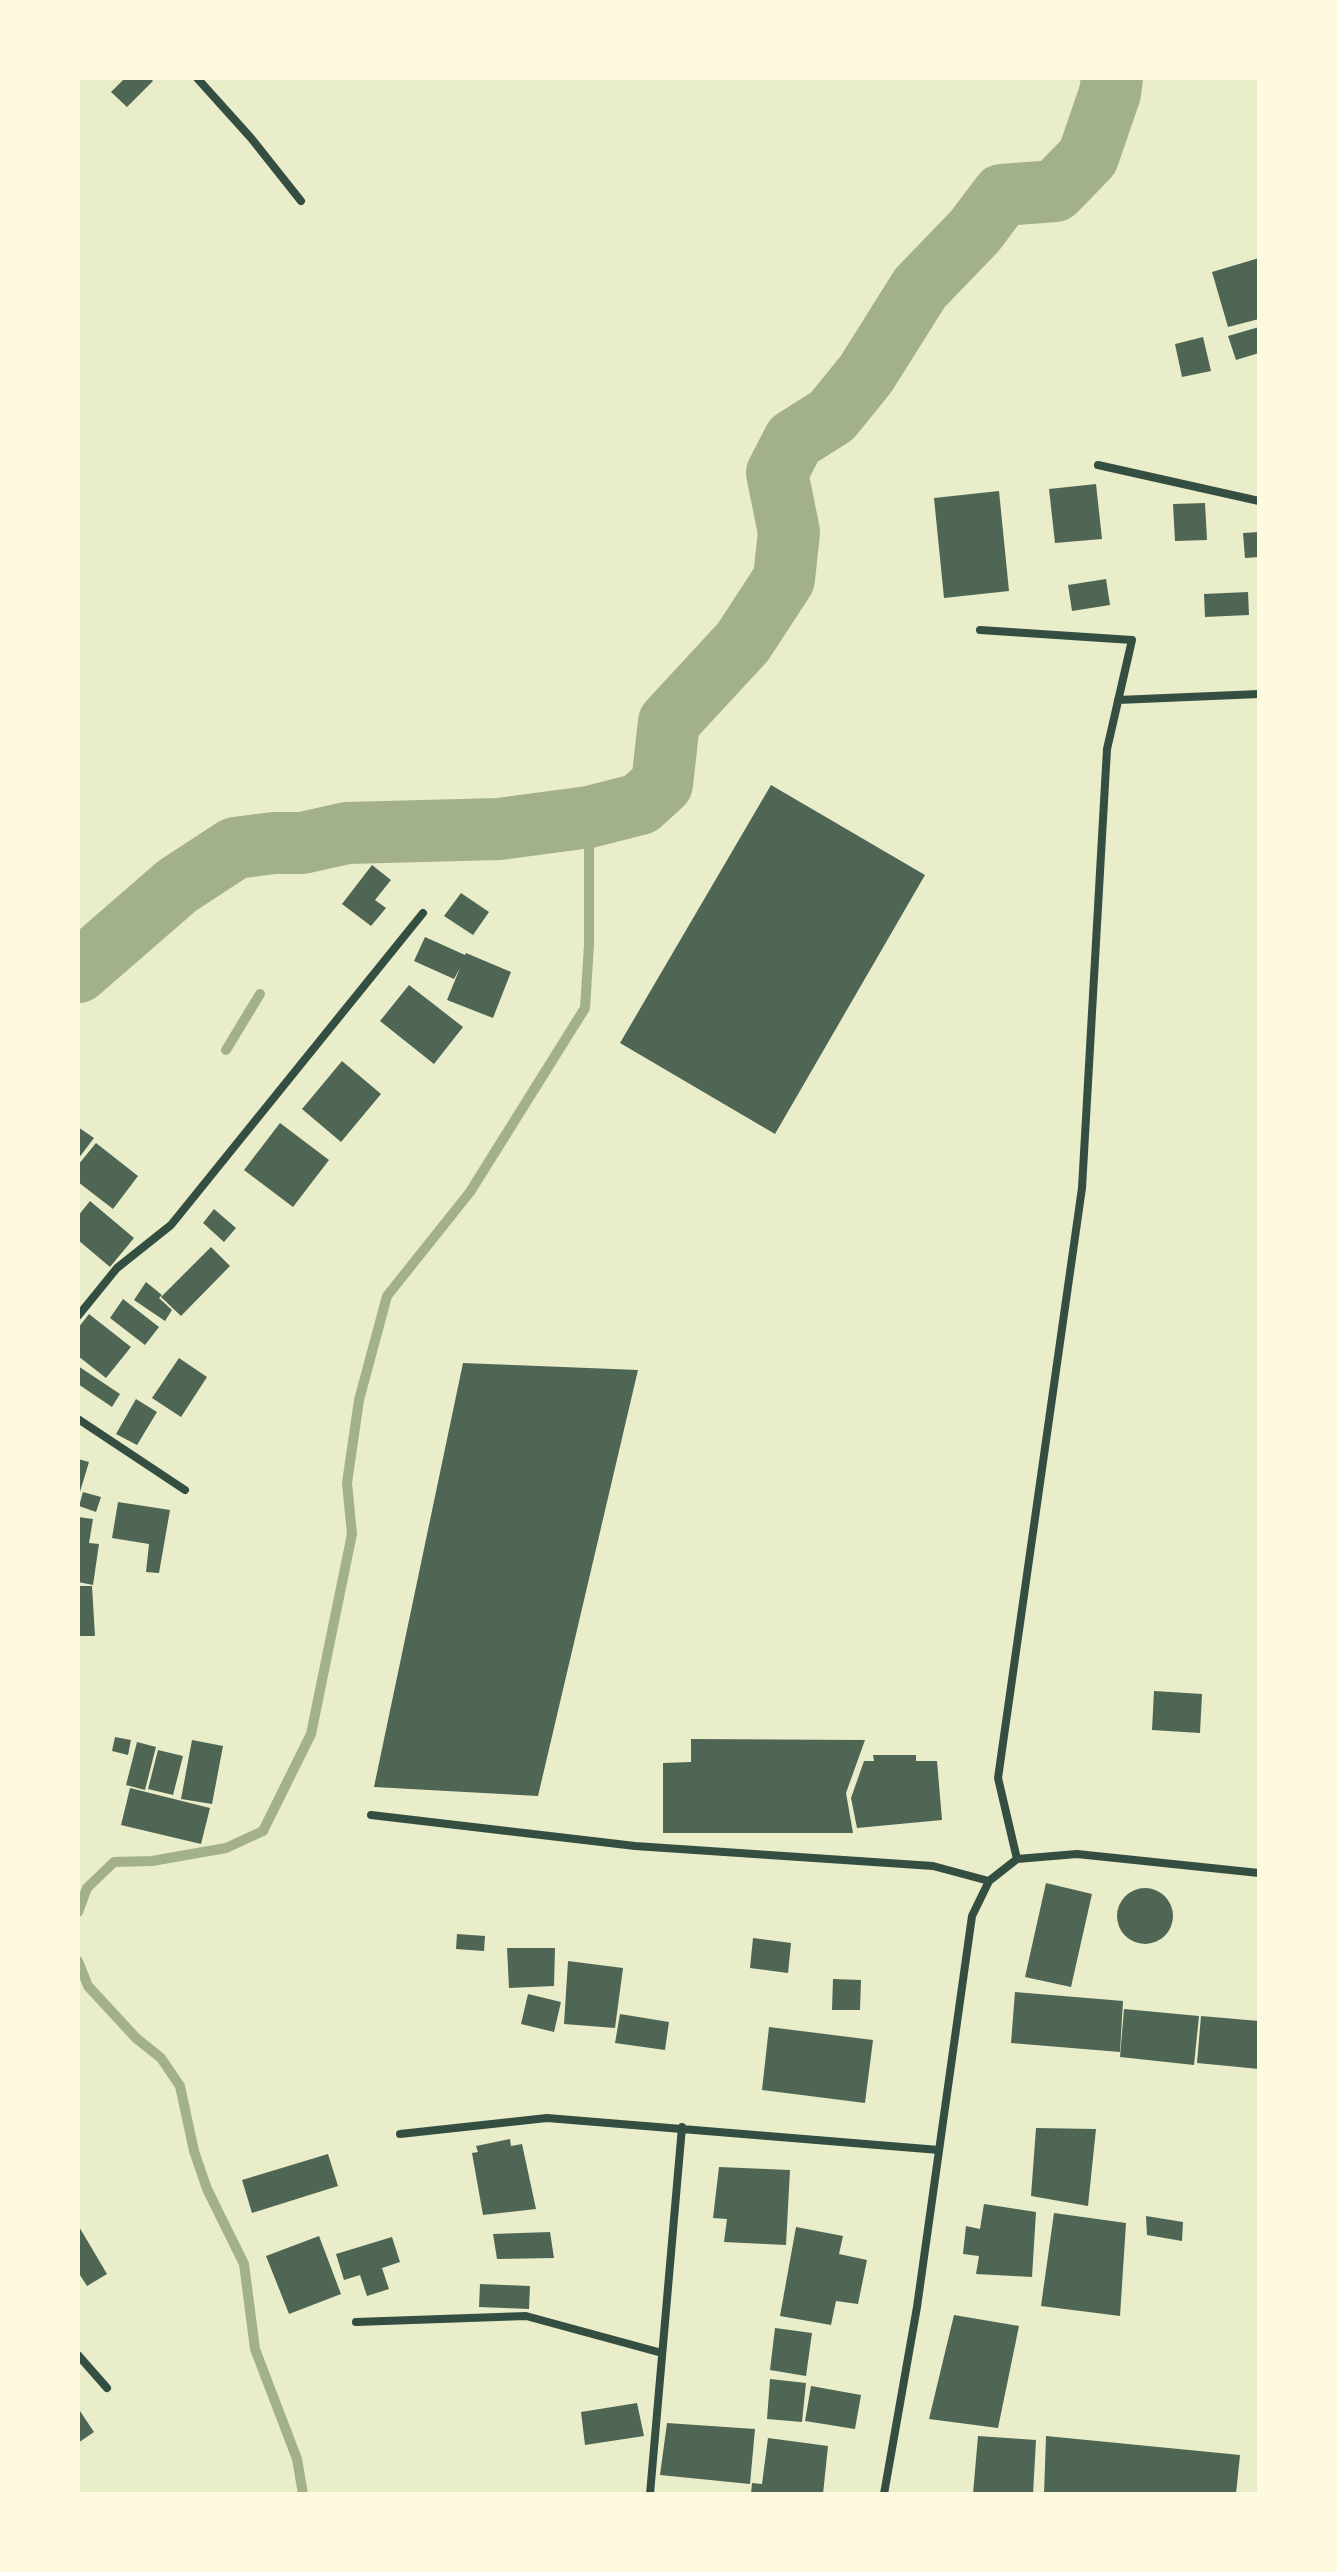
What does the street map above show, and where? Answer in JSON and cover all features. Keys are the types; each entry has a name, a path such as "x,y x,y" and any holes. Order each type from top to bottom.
{"street":[{"path":"197,78 251,138 301,201"},
{"path":"1098,465 1259,501"},
{"path":"980,630 1132,640 1107,749 1082,1188 998,1778 1017,1859"},
{"path":"1118,700 1259,694"},
{"path":"78,1316 117,1268 171,1225 423,913"},
{"path":"78,1419 185,1490"},
{"path":"371,1815 635,1846 933,1866 989,1881"},
{"path":"884,2494 917,2307 972,1916 989,1881 1017,1859 1077,1854 1259,1873"},
{"path":"400,2134 547,2118 939,2150"},
{"path":"650,2494 682,2127"},
{"path":"356,2322 526,2316 662,2353"},
{"path":"78,2355 107,2388"}],"building":[{"path":"125,78 150,78 153,81 127,107 111,92"},
{"path":"1259,258 1259,319 1228,327 1212,272"},
{"path":"1259,327 1259,353 1236,360 1228,336"},
{"path":"1203,337 1211,371 1182,377 1175,344"},
{"path":"1096,484 1102,539 1055,543 1049,489"},
{"path":"999,491 1009,591 944,598 934,498"},
{"path":"1205,503 1207,540 1175,541 1173,504"},
{"path":"1259,532 1259,557 1245,558 1243,533"},
{"path":"1106,579 1110,605 1072,611 1068,585"},
{"path":"1248,592 1249,615 1205,617 1204,594"},
{"path":"771,785 925,875 775,1134 620,1043"},
{"path":"372,865 391,880 375,900 386,908 371,926 342,904"},
{"path":"461,893 489,912 473,935 444,916"},
{"path":"425,937 511,972 493,1018 447,1000 460,968 454,979 414,961"},
{"path":"409,985 463,1027 434,1064 380,1021"},
{"path":"342,1061 381,1094 341,1142 302,1109"},
{"path":"280,1123 329,1160 293,1207 244,1170"},
{"path":"78,1127 94,1138 78,1159"},
{"path":"96,1143 138,1176 113,1209 78,1182 78,1165"},
{"path":"90,1201 134,1238 110,1267 78,1240 78,1216"},
{"path":"214,1209 236,1228 224,1242 203,1223"},
{"path":"211,1247 230,1266 181,1316 161,1297"},
{"path":"146,1282 162,1295 159,1298 172,1310 165,1321 134,1300"},
{"path":"123,1299 159,1327 145,1345 110,1318"},
{"path":"89,1314 131,1347 106,1378 78,1356 78,1328"},
{"path":"179,1358 207,1377 181,1417 152,1398"},
{"path":"463,1363 638,1370 538,1796 374,1787"},
{"path":"78,1366 120,1394 112,1407 78,1384"},
{"path":"136,1399 157,1412 137,1445 116,1434"},
{"path":"78,1459 89,1462 79,1495 78,1495"},
{"path":"83,1492 101,1497 96,1512 79,1506"},
{"path":"118,1502 170,1510 159,1573 146,1572 149,1544 112,1538"},
{"path":"78,1517 93,1519 89,1543 99,1544 93,1585 78,1582"},
{"path":"78,1586 92,1586 95,1636 78,1636"},
{"path":"1154,1691 1202,1694 1200,1733 1152,1730"},
{"path":"115,1737 131,1740 128,1755 112,1751"},
{"path":"691,1739 865,1740 846,1793 853,1833 663,1833 663,1763 691,1762"},
{"path":"192,1740 223,1746 212,1804 181,1799"},
{"path":"137,1742 156,1747 145,1790 126,1785"},
{"path":"158,1750 183,1756 173,1795 148,1789"},
{"path":"873,1755 916,1755 916,1761 937,1761 942,1820 857,1828 851,1798 864,1761 874,1761"},
{"path":"130,1788 210,1808 201,1844 121,1825"},
{"path":"1046,1883 1092,1894 1071,1987 1025,1977"},
{"path":"1145,1888 1165,1896 1173,1916 1165,1936 1145,1944 1125,1936 1117,1916 1125,1896"},
{"path":"457,1934 485,1936 484,1951 456,1949"},
{"path":"753,1938 791,1943 788,1973 750,1968"},
{"path":"507,1948 555,1948 554,1986 509,1988"},
{"path":"568,1961 623,1968 615,2028 564,2024"},
{"path":"833,1979 861,1980 860,2010 832,2010"},
{"path":"1015,1992 1123,2001 1120,2052 1011,2043"},
{"path":"528,1994 561,2002 554,2032 521,2024"},
{"path":"1124,2009 1199,2016 1194,2065 1120,2057"},
{"path":"620,2014 669,2022 665,2050 615,2043"},
{"path":"1201,2016 1259,2021 1259,2069 1197,2063"},
{"path":"769,2027 873,2040 865,2103 762,2090"},
{"path":"1036,2128 1096,2129 1088,2206 1031,2196"},
{"path":"510,2139 511,2146 522,2144 536,2209 483,2215 472,2153 478,2152 476,2146"},
{"path":"328,2154 338,2186 252,2213 242,2180"},
{"path":"719,2167 790,2170 786,2245 724,2242 727,2219 713,2218"},
{"path":"984,2204 1036,2212 1032,2277 976,2274 979,2256 963,2254 966,2226 980,2229"},
{"path":"1054,2213 1126,2223 1120,2316 1041,2306"},
{"path":"1146,2216 1183,2222 1182,2241 1147,2235"},
{"path":"78,2225 107,2274 87,2286 78,2272"},
{"path":"796,2227 843,2236 839,2254 867,2260 858,2304 836,2301 831,2325 780,2316"},
{"path":"550,2232 554,2258 497,2259 493,2234"},
{"path":"319,2236 341,2294 289,2314 266,2256"},
{"path":"392,2237 400,2262 382,2268 389,2289 367,2296 360,2275 344,2280 336,2254"},
{"path":"480,2284 530,2286 529,2309 479,2307"},
{"path":"954,2315 1019,2326 998,2428 929,2419"},
{"path":"775,2328 812,2333 806,2376 770,2370"},
{"path":"770,2379 806,2383 802,2422 767,2419"},
{"path":"811,2386 861,2395 855,2429 805,2421"},
{"path":"637,2403 644,2436 585,2445 581,2412"},
{"path":"78,2408 94,2432 78,2443"},
{"path":"667,2423 755,2429 750,2484 660,2475"},
{"path":"978,2436 1036,2440 1033,2494 973,2494"},
{"path":"1046,2436 1240,2455 1236,2494 1044,2494"},
{"path":"768,2438 828,2446 823,2494 751,2494 752,2483 762,2484"}],"waterway":[{"path":"78,972 177,886 235,848 302,843 347,833 499,829 589,817 640,804 662,784 669,722 743,642 784,579 789,532 777,473 794,440 832,416 866,374 920,288 975,231 1002,195 1055,191 1088,157 1110,93 1112,78"},
{"path":"78,1912 87,1888 114,1862 152,1861 226,1848 263,1831 311,1734 352,1534 347,1483 359,1400 387,1296 470,1192 585,1008 589,945 589,817"},
{"path":"226,1050 260,994"},
{"path":"78,1961 88,1986 136,2038 161,2058 180,2086 194,2151 207,2189 244,2264 255,2349 297,2459 303,2494"}]}
